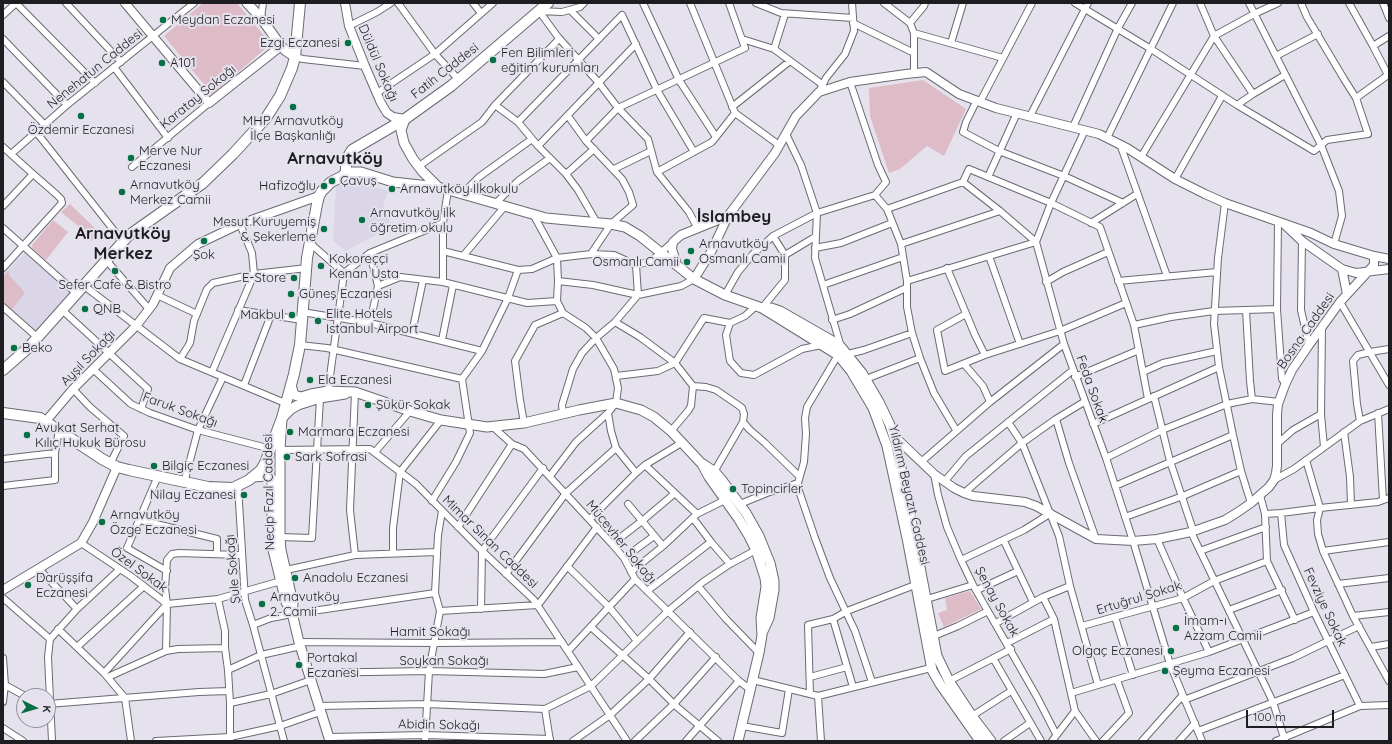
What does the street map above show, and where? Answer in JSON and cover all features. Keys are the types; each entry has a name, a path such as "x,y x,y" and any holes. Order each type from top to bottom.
{"main road":[{"path":"248,3 262,18 280,46 295,57"},
{"path":"3,370 19,357 123,242 136,230 203,182 252,134 266,118 280,96 292,68 295,57 300,3"},
{"name":"Fatih Caddesi","path":"346,172 346,160 352,150 405,119 458,80 527,21 538,6 548,3"},
{"path":"405,119 401,134 404,142 421,169 438,186"},
{"path":"413,185 421,178 421,169"},
{"path":"3,413 37,417 46,421 114,465 184,483 208,487 227,488 238,486 252,477 261,470 276,449 285,403 294,374 300,345 307,268 319,196 331,182 343,176 346,172"},
{"name":"Yıldırım Beyazıt Caddesi","path":"346,172 361,172 393,182 413,185 438,186 533,214 556,219 597,224 611,224 625,227 661,252 694,279 725,294 759,307 821,345 839,351 861,386 882,429 895,478 931,668 940,684 980,741"},
{"path":"759,307 772,308 780,311 834,342 839,351 848,354 866,379 886,415 894,436 938,660 948,681 991,741"},
{"path":"291,386 294,394 301,397"},
{"path":"285,403 319,392 355,392 441,420 469,425 492,426 524,423 616,403 640,410 654,417 671,431 702,464 709,477 745,528 756,550 762,568 766,587 761,618 762,635 751,690 738,741"},
{"path":"282,418 291,409 298,405 320,398 355,392"},
{"name":"Necip Fazıl Caddesi","path":"276,449 280,537 293,603 292,614"},
{"path":"702,464 721,479 740,504 759,536 770,563 774,581 769,618 762,635"},
{"name":"Necip Fazıl Caddesi","path":"252,477 268,476 272,479 273,550 287,606 292,614 309,677 329,739"}],"street":[{"path":"3,15 16,3 95,83"},
{"path":"66,3 121,62"},
{"path":"125,3 209,103"},
{"name":"Nenehatun Caddesi","path":"11,154 37,133 67,105 194,3"},
{"path":"262,18 263,3"},
{"name":"Düldül Sokağı","path":"345,3 349,26 364,66 387,113 393,117 405,119"},
{"path":"349,26 391,3"},
{"path":"398,3 435,54 458,80"},
{"path":"473,3 482,13"},
{"path":"377,93 435,54 493,3"},
{"path":"538,6 562,12 580,7 584,3"},
{"path":"643,3 679,80 716,137"},
{"path":"690,3 735,113 779,145"},
{"path":"586,142 618,108 745,48 729,3"},
{"path":"756,3 784,14 853,20 914,53"},
{"path":"774,10 775,3"},
{"path":"558,281 593,285 638,295 681,286 694,279 711,252 728,216 775,153 796,116 821,89 826,78 845,54 854,31 852,3"},
{"path":"910,23 925,3"},
{"path":"951,43 963,3"},
{"path":"1032,3 1003,58 966,122 963,132 999,151 1064,176 1123,203"},
{"path":"1075,3 1087,6 1190,76 1237,106 1314,151 1327,140 1368,134 1356,98 1307,17 1301,3"},
{"path":"1073,127 1118,28 1132,3"},
{"path":"1107,138 1173,3"},
{"path":"1200,3 1214,36 1253,94"},
{"path":"1248,3 1321,145 1339,191 1342,216 1334,244 1331,246 1329,259"},
{"path":"1142,157 1214,36 1254,14 1278,3"},
{"path":"1349,3 1388,75 1356,98"},
{"path":"1383,3 1389,18"},
{"path":"886,4 910,23 914,33 914,73"},
{"path":"538,6 559,39 599,83 618,108 648,139 657,172 689,212 698,229"},
{"path":"1030,116 1087,6"},
{"path":"570,10 599,40"},
{"path":"774,49 784,14"},
{"path":"518,122 622,15 657,90 694,152"},
{"path":"914,33 1003,58"},
{"path":"1276,56 1318,34"},
{"path":"1373,46 1389,36"},
{"path":"3,38 67,105"},
{"path":"421,169 482,122 495,105 559,39"},
{"path":"742,39 774,49 790,61 821,89"},
{"path":"538,146 636,44"},
{"name":"Karatay Sokağı","path":"132,167 280,46"},
{"path":"295,57 364,66"},
{"path":"732,107 790,61"},
{"path":"114,67 168,138"},
{"path":"821,89 850,82 926,72 959,94 996,108 1099,134 1142,157 1175,179 1225,203 1311,233 1334,244 1374,256 1389,258"},
{"path":"1237,106 1253,94 1285,75"},
{"path":"3,82 45,125"},
{"path":"725,294 738,272 753,254 773,236 817,213 875,195 886,182 878,165 850,82"},
{"path":"1175,179 1222,96"},
{"path":"495,105 518,122 538,146 566,174 578,190 597,224"},
{"path":"657,172 712,142 735,113"},
{"path":"988,177 1017,113"},
{"path":"568,116 586,142 622,179 629,192 633,205 611,224 591,254"},
{"path":"1036,242 1051,203 1086,130"},
{"path":"37,133 123,242"},
{"path":"786,134 801,165 817,213 815,258 839,351 807,407 805,418 806,434 804,462 798,483 799,491 830,578 847,611 855,631 872,682"},
{"path":"462,194 479,177 532,139"},
{"path":"1120,144 1167,276"},
{"path":"3,147 60,197 62,201 62,205 3,268"},
{"path":"566,174 594,149"},
{"path":"614,170 651,152"},
{"path":"463,256 518,181 550,158"},
{"path":"887,209 963,182 969,169 1051,203 1100,227 1134,325 1143,372 1162,430 1170,461 1183,496 1192,531 1214,581 1273,702 1285,740"},
{"path":"3,206 33,174"},
{"path":"963,182 1036,242"},
{"path":"443,282 443,223 448,190"},
{"path":"1091,223 1137,194"},
{"path":"875,195 887,209 901,244 907,281 907,307 912,333 920,358 934,393 956,430"},
{"name":"Ayşıl Sokağı","path":"46,421 73,389 136,326 149,309 170,268 198,244 240,224 319,196"},
{"path":"1225,203 1217,272 1214,324 1217,351 1233,435 1250,503"},
{"path":"901,244 1000,211"},
{"path":"533,214 557,258 557,301 563,313 586,328 596,338 614,370 618,388 616,403 608,413 576,442 550,476"},
{"path":"443,251 518,270 532,269 557,258 591,254 614,255 636,265 651,261 681,235 728,216"},
{"path":"1280,222 1302,241 1342,269 1356,272 1389,269"},
{"path":"1280,222 1277,309 1282,379 1285,383"},
{"path":"328,391 344,273 370,253 443,223"},
{"path":"815,248 841,243 892,223"},
{"path":"212,372 254,274 252,253 240,224"},
{"path":"3,228 23,246 80,289 136,326 180,359 285,403"},
{"path":"616,376 658,371 675,363 704,318 730,324 759,307 785,280 785,255 773,236"},
{"path":"785,255 815,236"},
{"path":"1302,241 1302,310 1308,345"},
{"path":"673,242 672,249 677,265"},
{"path":"907,281 1036,242"},
{"name":"Feda Sokak","path":"1036,242 1064,344 1084,402 1106,458 1170,664 1202,741"},
{"path":"311,244 344,273"},
{"path":"1046,282 1062,272 1108,252"},
{"path":"370,253 378,286 370,323"},
{"path":"990,256 1020,344"},
{"name":"Bosna Caddesi","path":"1274,480 1276,472 1277,415 1279,402 1285,383 1308,345 1340,302 1374,265 1374,256"},
{"path":"823,286 903,257"},
{"path":"106,260 149,309"},
{"path":"563,414 562,405 573,369 582,353 596,338 616,322 638,295 636,265"},
{"path":"180,359 190,343 194,321 208,289 213,283 254,274 307,268"},
{"path":"947,268 985,355"},
{"path":"1342,269 1347,294"},
{"path":"432,501 456,462 470,433 462,379 482,351 508,298 518,270"},
{"path":"1118,281 1217,272"},
{"path":"378,286 400,278 443,282 528,303 557,301"},
{"path":"412,333 423,280"},
{"path":"442,340 453,284"},
{"path":"832,320 850,314 906,288"},
{"path":"157,295 198,314"},
{"path":"966,314 937,330 945,371 985,355 1060,331 1126,302"},
{"path":"1340,302 1389,385"},
{"path":"3,308 37,337"},
{"path":"61,309 148,389 141,409"},
{"path":"1134,325 1171,317 1214,311 1277,309"},
{"path":"238,310 271,315 337,317 370,323 482,351"},
{"path":"1246,310 1252,400"},
{"path":"524,423 515,361 535,325 563,313"},
{"path":"244,385 253,366 271,315"},
{"path":"616,322 640,337 675,363 694,386 716,390 742,408 744,414 743,422 714,472"},
{"path":"730,324 726,335 730,361 741,373 754,375 802,349 821,345"},
{"path":"1322,327 1321,414 1324,447"},
{"path":"848,354 912,333"},
{"path":"921,462 956,430 1064,344"},
{"path":"300,345 334,349 462,379"},
{"path":"1360,421 1353,361 1358,355 1389,349"},
{"path":"944,482 966,456 1008,422 1074,374 1139,350"},
{"path":"1143,372 1163,363 1217,351"},
{"path":"866,379 920,358"},
{"path":"964,364 983,386 990,402"},
{"path":"1093,424 1220,367"},
{"name":"Faruk Sokağı","path":"93,369 131,404 141,409 198,430 276,449"},
{"path":"184,483 198,430 223,376"},
{"path":"671,431 691,406 694,386"},
{"path":"3,590 82,543 94,522 114,465 124,436 90,407 73,389"},
{"path":"355,392 350,510 355,555"},
{"path":"280,537 312,538 320,398"},
{"path":"1106,458 1162,430 1227,404 1252,400 1279,402"},
{"path":"964,494 1022,443 1056,419 1084,402"},
{"path":"894,436 934,474 964,494 1025,502 1051,513 1096,539 1133,541 1157,539 1192,531 1225,520 1260,495 1274,480 1294,469 1360,421 1389,408"},
{"path":"375,452 410,411"},
{"path":"608,413 616,448 636,473"},
{"path":"1265,514 1378,502 1386,499 1378,413"},
{"path":"1277,444 1293,430 1321,414"},
{"path":"1056,419 1096,539"},
{"path":"394,553 393,528 400,472 441,420"},
{"path":"743,422 800,476"},
{"path":"1008,422 1022,443 1059,536 1070,586 1098,685"},
{"name":"Mücevher Sokağı","path":"492,426 512,444 524,449 590,519 624,558 634,579 739,681 751,690"},
{"path":"3,486 55,480 55,453 59,430"},
{"path":"1344,432 1350,477 1351,505"},
{"path":"1115,486 1233,435"},
{"path":"590,519 636,473 682,442"},
{"path":"458,527 512,444"},
{"path":"506,574 566,493 616,448"},
{"name":"Mimar Sinan Caddesi","path":"276,449 370,449 416,484 482,551 534,600 627,741"},
{"path":"3,459 55,453"},
{"path":"1306,460 1320,508 1317,520 1318,534 1323,551 1353,616 1389,681"},
{"path":"645,466 695,516 711,542 730,564"},
{"path":"481,608 482,551 542,468"},
{"path":"1125,517 1183,496 1241,471"},
{"name":"Şenay Sokak","path":"934,474 947,527 961,560 988,611 1011,649 1056,734"},
{"path":"158,476 127,548 167,571"},
{"path":"740,504 798,483"},
{"name":"Şule Sokağı","path":"238,486 244,600 253,625 284,741"},
{"path":"612,544 674,494"},
{"path":"1260,495 1265,514 1267,561 1295,620"},
{"path":"631,572 663,546 695,516 725,500"},
{"path":"628,504 663,546"},
{"path":"425,738 429,672 440,611 436,593 438,535 442,511"},
{"path":"961,560 1004,541 1034,525 1051,513"},
{"name":"Fevziye Sokak","path":"1282,513 1284,545 1314,612 1360,706"},
{"path":"140,520 217,539 217,554"},
{"path":"440,611 538,605 597,527"},
{"path":"1200,551 1266,527"},
{"path":"624,558 654,536"},
{"path":"1157,539 1209,652"},
{"path":"1004,541 1033,602"},
{"path":"647,591 711,542"},
{"path":"1323,551 1389,542"},
{"name":"Özel Sokak","path":"82,543 144,586 167,604 218,599 281,581"},
{"path":"156,741 230,739 280,726 319,709 427,704 545,709 591,686 668,611 698,586 730,564 756,550"},
{"path":"286,570 355,555 437,552"},
{"path":"166,651 167,604 165,588 167,560 172,554 179,553 241,555"},
{"name":"Ertuğrul Sokak","path":"1082,626 1183,598 1214,581 1267,561"},
{"path":"567,566 609,607 636,641"},
{"path":"39,569 77,609"},
{"path":"49,688 48,657 50,639 77,609 120,569"},
{"path":"927,599 975,587 1018,571"},
{"path":"1338,584 1389,578"},
{"path":"568,652 634,579"},
{"path":"810,694 808,625 833,619 847,611 915,585"},
{"path":"76,646 144,586"},
{"path":"698,586 726,619 759,653"},
{"path":"996,623 1043,597 1070,586"},
{"path":"1229,610 1282,590"},
{"path":"253,625 271,618 292,614 436,593"},
{"path":"1043,597 1054,619 1075,711 1096,741"},
{"path":"3,598 50,639"},
{"path":"218,599 225,631 225,648 230,691 230,739"},
{"path":"106,675 167,604"},
{"path":"934,636 988,611"},
{"path":"1071,694 1209,652 1244,640 1314,612"},
{"path":"1353,616 1389,612"},
{"path":"1115,617 1133,675"},
{"path":"833,619 853,687"},
{"path":"1007,643 1054,619"},
{"path":"1142,741 1183,698 1259,672 1294,658 1359,626"},
{"path":"591,627 714,740"},
{"path":"58,629 106,675 125,698 131,741"},
{"path":"573,741 610,715 649,679 690,632"},
{"name":"Hamit Sokağı","path":"228,670 261,655 300,644 562,642"},
{"path":"1371,647 1389,644"},
{"path":"106,675 166,651 178,649 225,648"},
{"path":"948,681 1011,649"},
{"path":"635,741 674,704 716,657"},
{"path":"3,658 5,685 3,702"},
{"path":"993,658 1041,741"},
{"name":"Soykan Sokağı","path":"230,704 272,694 309,677 429,672 544,674 578,667"},
{"path":"810,678 848,667"},
{"path":"753,680 818,696 931,668"},
{"path":"1198,731 1345,675"},
{"path":"1102,741 1129,713 1117,680"},
{"path":"686,741 739,681"},
{"path":"5,685 16,691"},
{"path":"742,726 782,733 789,689"},
{"path":"56,704 199,692 230,691"},
{"path":"972,716 1011,691"},
{"path":"818,696 821,741"},
{"path":"1276,741 1285,740 1360,706 1389,705"},
{"path":"545,709 550,740"},
{"path":"1052,741 1075,711"},
{"path":"1004,741 1030,723"},
{"path":"1179,741 1195,723"},
{"path":"3,728 23,741"},
{"path":"51,728 52,741"},
{"name":"Abidin Sokağı","path":"329,739 425,738 550,740"}],"shaded area":[{"path":"203,3 237,3 271,44 212,94 164,36"},
{"path":"923,80 966,109 944,156 927,146 900,169 889,173 870,116 869,88"},
{"name":"Arnavutköy ilk öğretim okulu","path":"361,183 388,191 383,205 392,226 346,251 333,241 336,185"},
{"path":"70,204 99,232 91,241 77,225 61,212"},
{"path":"53,220 68,232 46,260 33,249 32,245"},
{"path":"26,252 72,294 36,334 3,303 3,275"},
{"path":"9,270 9,275 25,293 11,310 3,302 3,277"},
{"path":"970,591 981,609 944,627 938,613 947,610 945,598"}],"place":[{"name":"Meydan Eczanesi","path":"163,20"},
{"name":"Ezgi Eczanesi","path":"348,43"},
{"name":"Fen Bilimleri eğitim kurumları","path":"493,60"},
{"name":"A101","path":"162,63"},
{"name":"MHP Arnavutköy İlçe Başkanlığı","path":"293,107"},
{"name":"Özdemir Eczanesi","path":"81,116"},
{"name":"Merve Nur Eczanesi","path":"131,158"},
{"name":"Çavuş","path":"332,181"},
{"name":"Hafizoğlu","path":"324,186"},
{"name":"Arnavutköy İlkokulu","path":"392,189"},
{"name":"Arnavutköy Merkez Camii","path":"122,192"},
{"name":"Arnavutköy ilk öğretim okulu","path":"362,220"},
{"name":"Mesut Kuruyemiş & Şekerleme","path":"324,229"},
{"name":"Şok","path":"204,241"},
{"name":"Arnavutköy Osmanlı Camii","path":"691,251"},
{"name":"Osmanlı Camii","path":"687,262"},
{"name":"Kokoreççi Kenan Usta","path":"321,266"},
{"name":"Sefer Cafe & Bistro","path":"115,271"},
{"name":"E-Store","path":"294,278"},
{"name":"Güneş Eczanesi","path":"291,294"},
{"name":"QNB","path":"85,309"},
{"name":"Makbul","path":"292,315"},
{"name":"Elite Hotels Istanbul Airport","path":"318,321"},
{"name":"Beko","path":"14,348"},
{"name":"Ela Eczanesi","path":"310,380"},
{"name":"Şükür Sokak","path":"368,405"},
{"name":"Marmara Eczanesi","path":"290,432"},
{"name":"Avukat Serhat Kılıç Hukuk Bürosu","path":"27,435"},
{"name":"Sark Sofrasi","path":"287,457"},
{"name":"Bilgiç Eczanesi","path":"154,466"},
{"name":"Topincirler","path":"733,489"},
{"name":"Nilay Eczanesi","path":"244,495"},
{"name":"Arnavutköy Özge Eczanesi","path":"102,522"},
{"name":"Anadolu Eczanesi","path":"295,578"},
{"name":"Darüşşifa Eczanesi","path":"28,585"},
{"name":"Arnavutköy 2. Camii","path":"262,604"},
{"name":"İmam-ı Azzam Camii","path":"1176,628"},
{"name":"Olgaç Eczanesi","path":"1171,651"},
{"name":"Portakal Eczanesi","path":"299,665"},
{"name":"Şeyma Eczanesi","path":"1165,671"}],"district":[{"name":"Arnavutköy","path":"335,159"},
{"name":"İslambey","path":"734,217"},
{"name":"Arnavutköy Merkez","path":"123,244"}]}
